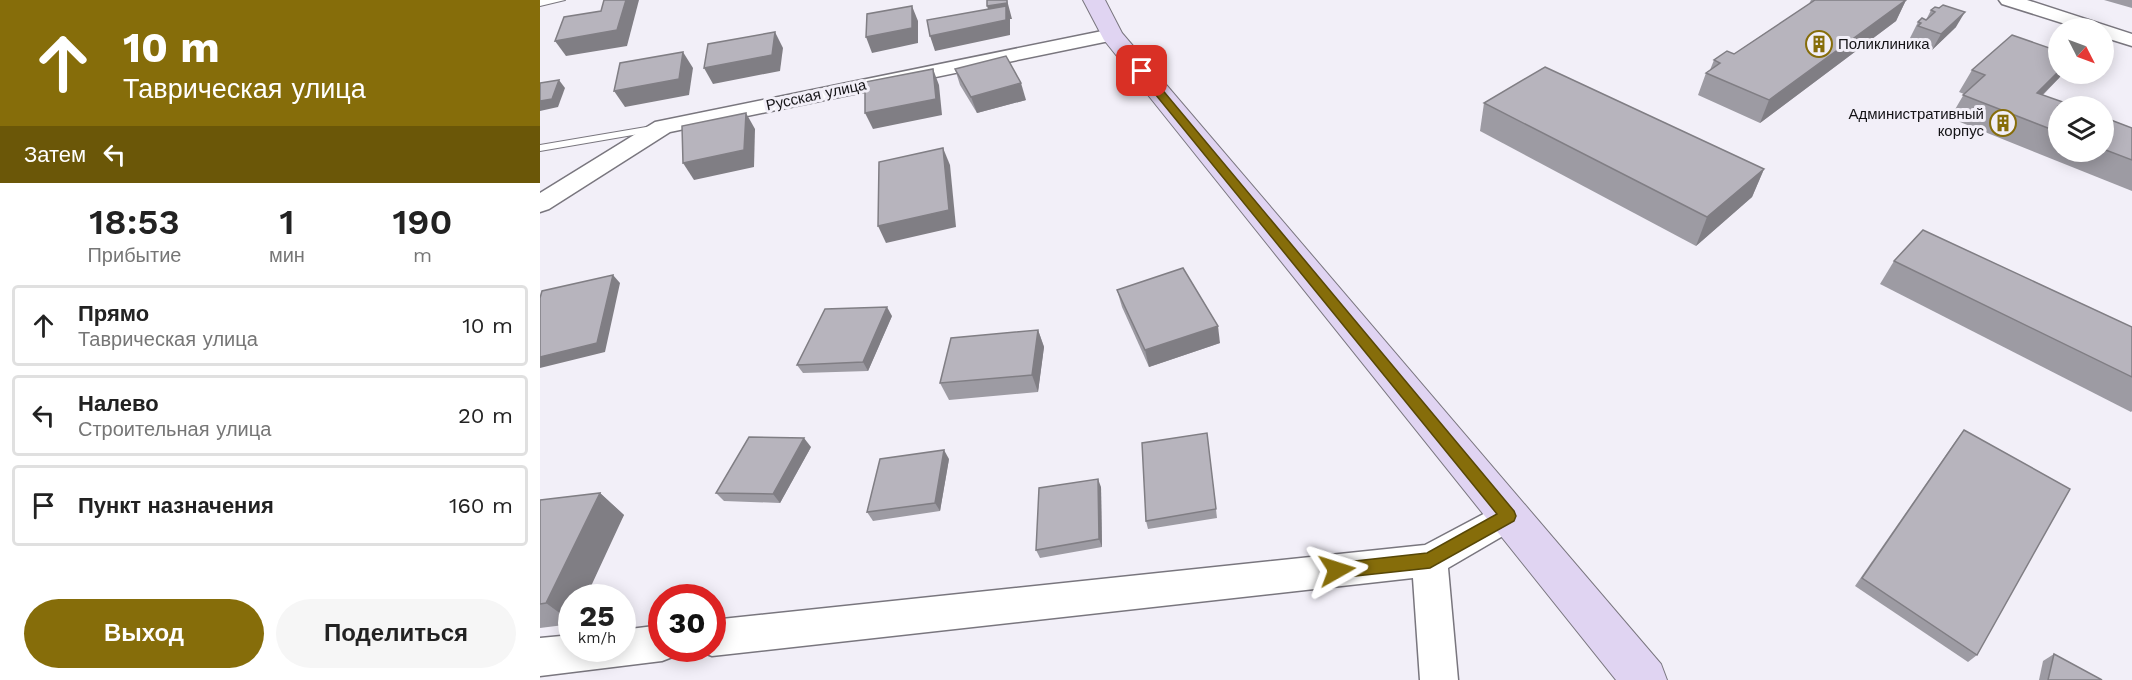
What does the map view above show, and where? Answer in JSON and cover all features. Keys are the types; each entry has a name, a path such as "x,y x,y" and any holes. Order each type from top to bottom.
{"main road":[{"path":"1094,0 1112,34 1508,516 1646,680"}],"street":[{"path":"2008,0 2065,18"},
{"name":"Русская улица","path":"540,204 663,127 1112,34"},
{"path":"2114,34 2132,40"},
{"path":"726,636 1430,560 1508,516"},
{"path":"1430,560 1439,680"},
{"path":"540,657 558,655"}],"lane":[{"path":"540,3 561,0"},
{"path":"540,148 663,127"}],"building":[{"path":"604,0 626,0 617,30 555,41 564,17 601,11"},
{"path":"987,0 1007,0 1007,3 987,6"},
{"name":"Поликлиника","path":"1815,0 1906,0 1769,100 1706,73 1720,63 1714,60 1727,51 1734,54"},
{"path":"1943,5 1965,12 1941,34 1918,26 1922,18 1926,20 1935,12 1931,10"},
{"path":"912,6 912,28 866,37 867,14"},
{"path":"1006,6 1006,20 930,36 927,20"},
{"path":"775,32 772,55 704,68 708,44"},
{"path":"2012,35 2048,48 2048,82 2037,93 2048,97 2048,128 1963,95 1985,75 1972,70"},
{"path":"683,52 679,79 614,91 620,63"},
{"path":"1006,56 1021,83 971,97 955,69"},
{"path":"1545,67 1764,169 1707,217 1484,103"},
{"path":"933,69 936,99 865,113 865,82"},
{"path":"559,80 552,99 540,101 540,83"},
{"path":"746,113 744,150 683,163 682,126"},
{"path":"2114,121 2132,128 2132,160 2114,153"},
{"path":"943,148 949,210 878,226 879,162"},
{"path":"1923,230 2132,327 2132,377 1894,261"},
{"path":"1183,268 1218,326 1145,350 1117,290"},
{"path":"613,275 597,343 540,357 542,291"},
{"path":"887,307 863,362 797,365 825,309"},
{"path":"1038,330 1032,375 940,383 951,338"},
{"path":"1964,430 2070,489 1977,655 1862,578"},
{"path":"1207,433 1216,509 1146,521 1142,443"},
{"path":"749,437 804,438 773,494 716,493"},
{"path":"944,450 935,503 867,512 880,459"},
{"path":"1098,479 1099,539 1036,550 1039,488"},
{"path":"600,493 546,603 540,604 540,500"},
{"path":"2054,654 2102,680 2048,680"}],"place":[{"name":"Поликлиника","path":"1819,44"},
{"name":"Административный корпус","path":"2003,123"}],"route":[{"path":"1142,71 1508,516 1430,560 1337,570"}]}
